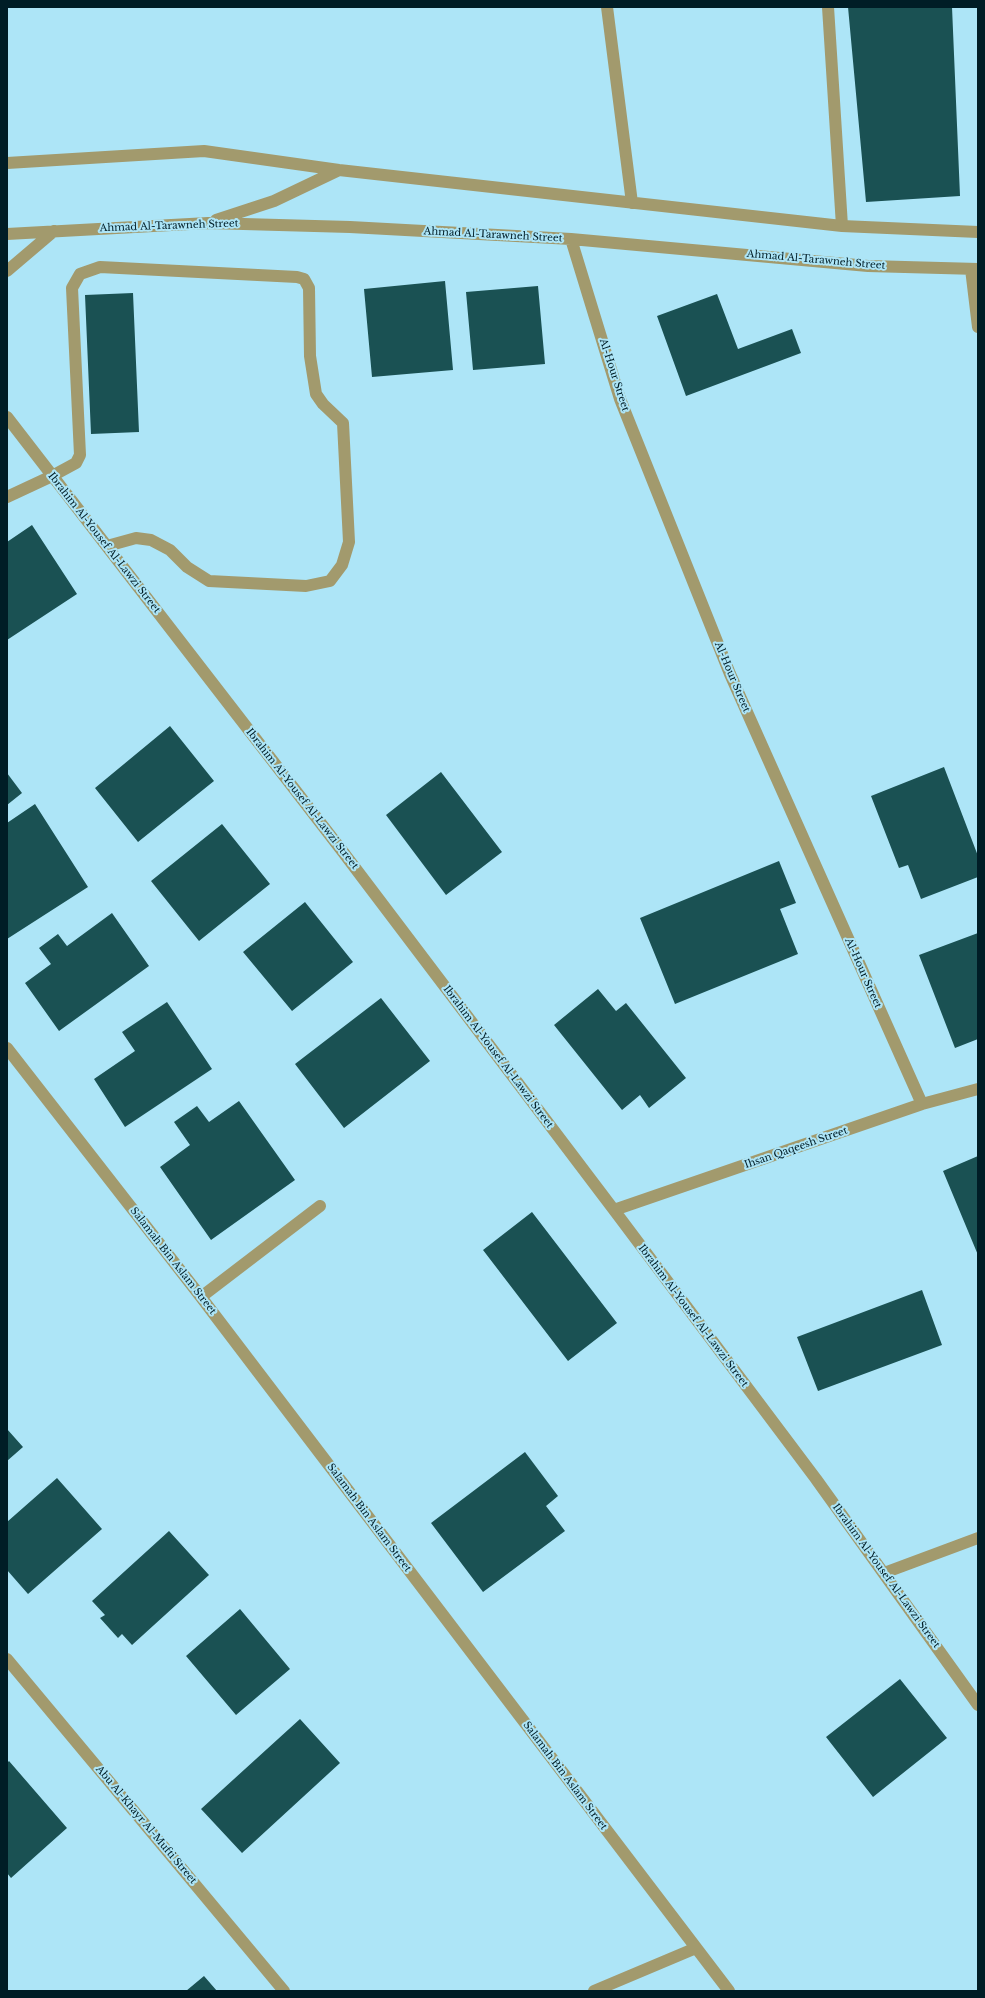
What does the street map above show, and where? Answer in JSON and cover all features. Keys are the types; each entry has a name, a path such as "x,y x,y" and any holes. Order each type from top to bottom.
{"street":[{"path":"607,7 632,203"},
{"path":"828,7 842,226"},
{"path":"7,163 204,151 338,170 842,226 978,232"},
{"path":"208,223 274,201 338,170"},
{"name":"Ahmad Al-Tarawneh Street","path":"7,234 54,230 208,223 350,227 571,239 868,266 974,269"},
{"path":"7,271 54,230"},
{"name":"Al-Hour Street","path":"571,239 620,399 730,674 922,1104"},
{"path":"7,497 76,463 80,455 72,288 80,274 100,267 297,278 306,282 309,288 310,356 316,394 323,404 344,424 349,542 342,565 330,580 306,586 209,581 187,567 170,550 151,540 136,538 106,546"},
{"path":"974,269 978,327"},
{"name":"Ibrahim Al-Yousef Al-Lawzi Street","path":"7,417 343,852 614,1210 816,1479 978,1706"},
{"name":"Salamah Bin Aslam Street","path":"7,1048 201,1297 729,1991"},
{"name":"Ihsan Qaqeesh Street","path":"614,1210 922,1104 978,1089"},
{"path":"201,1297 320,1206"},
{"path":"884,1573 978,1538"},
{"name":"Abu Al-Khayr Al-Mufti Street","path":"7,1659 284,1991"},
{"path":"594,1991 696,1948"}],"building":[{"path":"848,7 952,7 960,196 866,202"},
{"path":"445,281 453,370 372,377 364,289"},
{"path":"538,286 545,364 473,370 466,292"},
{"path":"133,293 139,432 91,434 85,295"},
{"path":"717,294 738,349 792,329 801,353 686,396 657,316"},
{"path":"32,525 77,594 7,640 7,542"},
{"path":"170,726 214,781 138,842 95,788"},
{"path":"944,767 978,856 978,877 921,899 908,865 899,868 871,796"},
{"path":"441,772 502,852 446,895 386,815"},
{"path":"7,773 22,793 7,805"},
{"path":"35,804 88,887 7,939 7,823"},
{"path":"222,824 270,884 199,941 151,881"},
{"path":"779,861 796,903 780,909 798,954 675,1004 640,918"},
{"path":"305,902 353,962 292,1011 243,952"},
{"path":"112,913 149,966 59,1031 25,983 51,964 39,948 58,934 67,946"},
{"path":"978,933 978,1039 955,1048 919,955"},
{"path":"598,989 616,1011 626,1003 686,1078 649,1108 640,1095 622,1110 554,1025"},
{"path":"381,998 430,1061 344,1128 295,1064"},
{"path":"167,1002 212,1069 125,1127 94,1079 135,1051 122,1032"},
{"path":"239,1101 295,1180 211,1240 160,1167 190,1145 174,1122 197,1106 209,1122"},
{"path":"978,1156 978,1255 943,1171"},
{"path":"532,1212 617,1323 568,1361 483,1250"},
{"path":"922,1290 942,1345 818,1391 797,1337"},
{"path":"7,1429 23,1447 7,1461"},
{"path":"525,1452 558,1496 546,1506 565,1531 483,1592 431,1523"},
{"path":"57,1478 102,1529 28,1594 7,1570 7,1522"},
{"path":"169,1531 209,1575 132,1645 122,1634 118,1638 100,1618 105,1615 92,1601"},
{"path":"240,1609 290,1669 236,1715 186,1656"},
{"path":"900,1679 947,1738 873,1797 826,1737"},
{"path":"300,1719 340,1763 242,1853 201,1809"},
{"path":"9,1761 67,1828 11,1878 7,1873 7,1763"},
{"path":"204,1976 217,1991 186,1991"}]}
